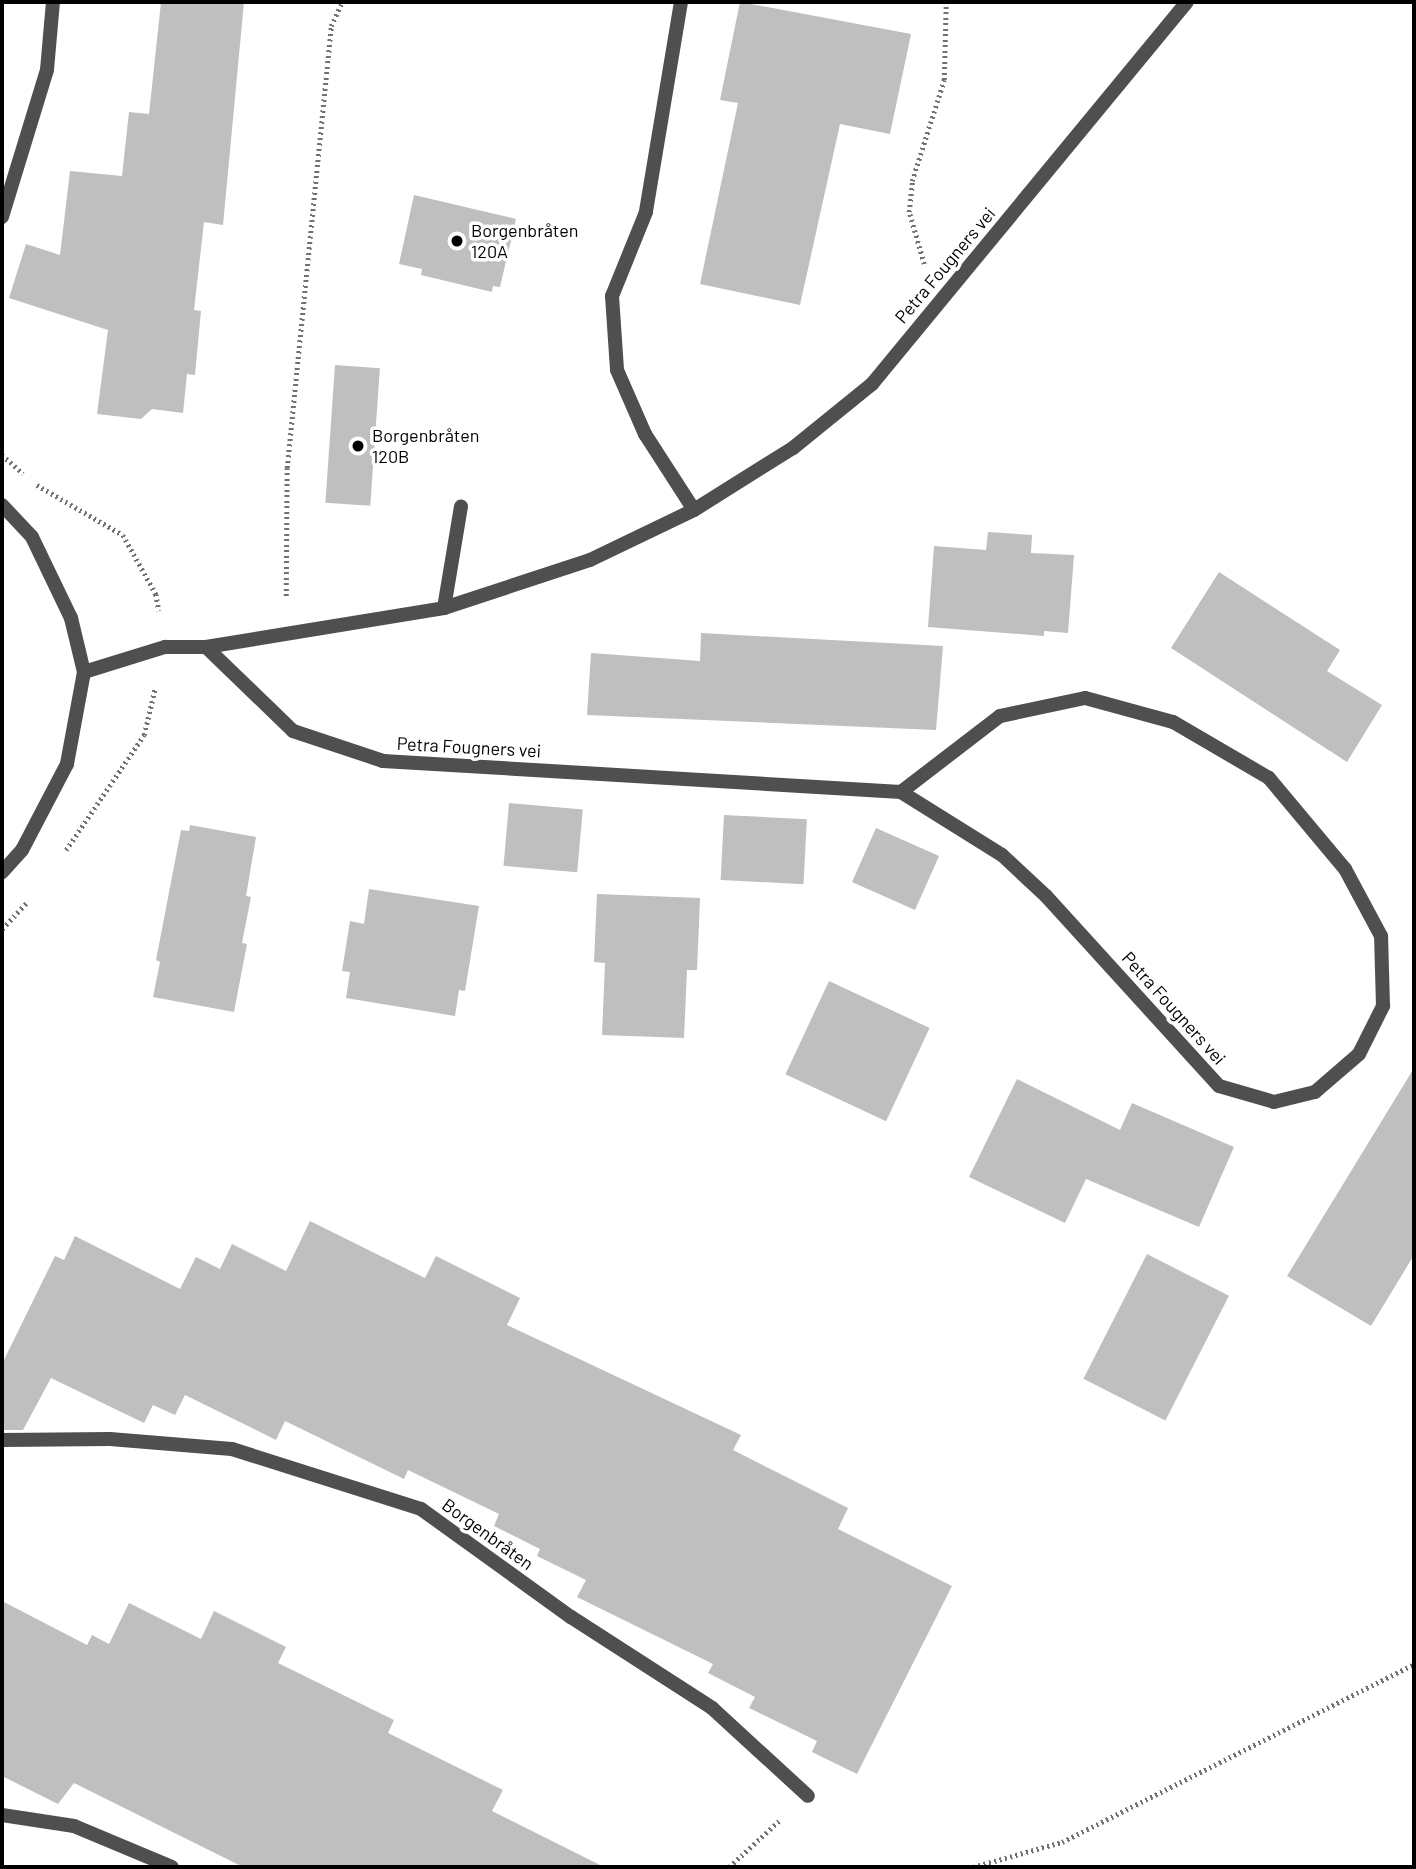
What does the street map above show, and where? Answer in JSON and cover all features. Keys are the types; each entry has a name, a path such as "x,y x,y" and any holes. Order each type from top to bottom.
{"street":[{"path":"2,217 47,69 53,2"},
{"path":"681,2 646,212 612,296 617,370 645,434 694,510"},
{"name":"Petra Fougners vei","path":"205,647 444,608 590,560 694,510 793,448 872,384 1187,2"},
{"path":"2,505 32,537 71,618 84,672 67,764 22,850 2,872"},
{"path":"444,608 461,506"},
{"path":"84,672 165,647 205,647"},
{"name":"Petra Fougners vei","path":"205,647 293,731 383,761 901,792 1002,855 1046,896 1219,1086 1274,1102 1315,1092 1359,1054 1382,1006 1381,936 1345,869 1269,778 1173,722 1085,698 1000,716 901,792"},
{"name":"Borgenbråten","path":"2,1440 110,1439 232,1449 421,1509 571,1616 712,1708 808,1796"},
{"path":"2,1815 74,1826 172,1867"}],"path":[{"path":"286,632 287,468 328,51 331,26 342,2"},
{"path":"946,2 944,79 912,181 909,212 924,264 950,289"},
{"path":"2,455 41,489 123,535 156,594 165,647 144,735 58,862"},
{"path":"2,929 35,894"},
{"path":"973,1867 1062,1842 1414,1664"},
{"path":"729,1867 735,1857 808,1796"}],"building":[{"path":"161,2 244,2 223,225 204,222 194,310 201,311 195,375 187,374 183,413 152,409 141,419 97,414 108,330 9,298 26,244 60,255 70,171 122,176 129,112 149,114"},
{"path":"740,2 911,34 890,134 840,124 800,305 700,284 738,103 720,100"},
{"name":"Borgenbråten 120A","path":"414,195 516,219 500,287 493,286 492,292 421,275 422,269 399,264"},
{"name":"Borgenbråten 120B","path":"335,365 380,368 370,506 325,503"},
{"path":"988,532 1032,535 1031,553 1074,555 1068,633 1044,631 1044,636 928,627 934,546 986,550"},
{"path":"1219,572 1340,650 1327,671 1382,705 1347,762 1171,648"},
{"path":"701,633 943,646 936,730 587,715 591,653 700,661"},
{"path":"509,803 583,809 577,872 504,866"},
{"path":"724,815 807,819 803,884 721,880"},
{"path":"190,825 256,837 246,896 251,897 242,943 247,944 234,1012 153,997 160,962 156,960 181,830 189,831"},
{"path":"876,828 939,856 915,910 852,882"},
{"path":"369,889 479,906 465,991 459,990 455,1016 346,998 350,972 342,971 350,921 364,924"},
{"path":"597,894 700,898 697,970 687,970 684,1038 602,1035 605,963 594,962"},
{"path":"829,981 930,1028 886,1121 785,1074"},
{"path":"1414,1068 1414,1255 1371,1326 1287,1276"},
{"path":"1017,1079 1120,1130 1132,1103 1234,1147 1199,1227 1086,1179 1065,1223 969,1177"},
{"path":"310,1221 425,1278 436,1256 520,1298 507,1325 741,1435 733,1450 848,1508 838,1529 952,1586 857,1774 812,1752 817,1741 749,1708 755,1697 708,1673 713,1664 577,1597 586,1580 537,1556 540,1549 494,1526 499,1514 408,1470 404,1479 285,1421 276,1440 185,1395 175,1415 153,1405 144,1423 51,1378 23,1430 2,1430 2,1364 55,1256 64,1260 75,1236 180,1289 196,1257 220,1269 232,1244 286,1271"},
{"path":"1147,1254 1229,1296 1165,1421 1083,1379"},
{"path":"2,1601 87,1645 92,1635 109,1644 129,1603 201,1639 214,1611 286,1647 278,1663 394,1720 388,1733 503,1790 492,1811 604,1867 243,1867 74,1783 58,1804 2,1776"}],"place":[{"name":"Borgenbråten 120A","path":"457,241"},
{"name":"Borgenbråten 120B","path":"358,446"}]}
